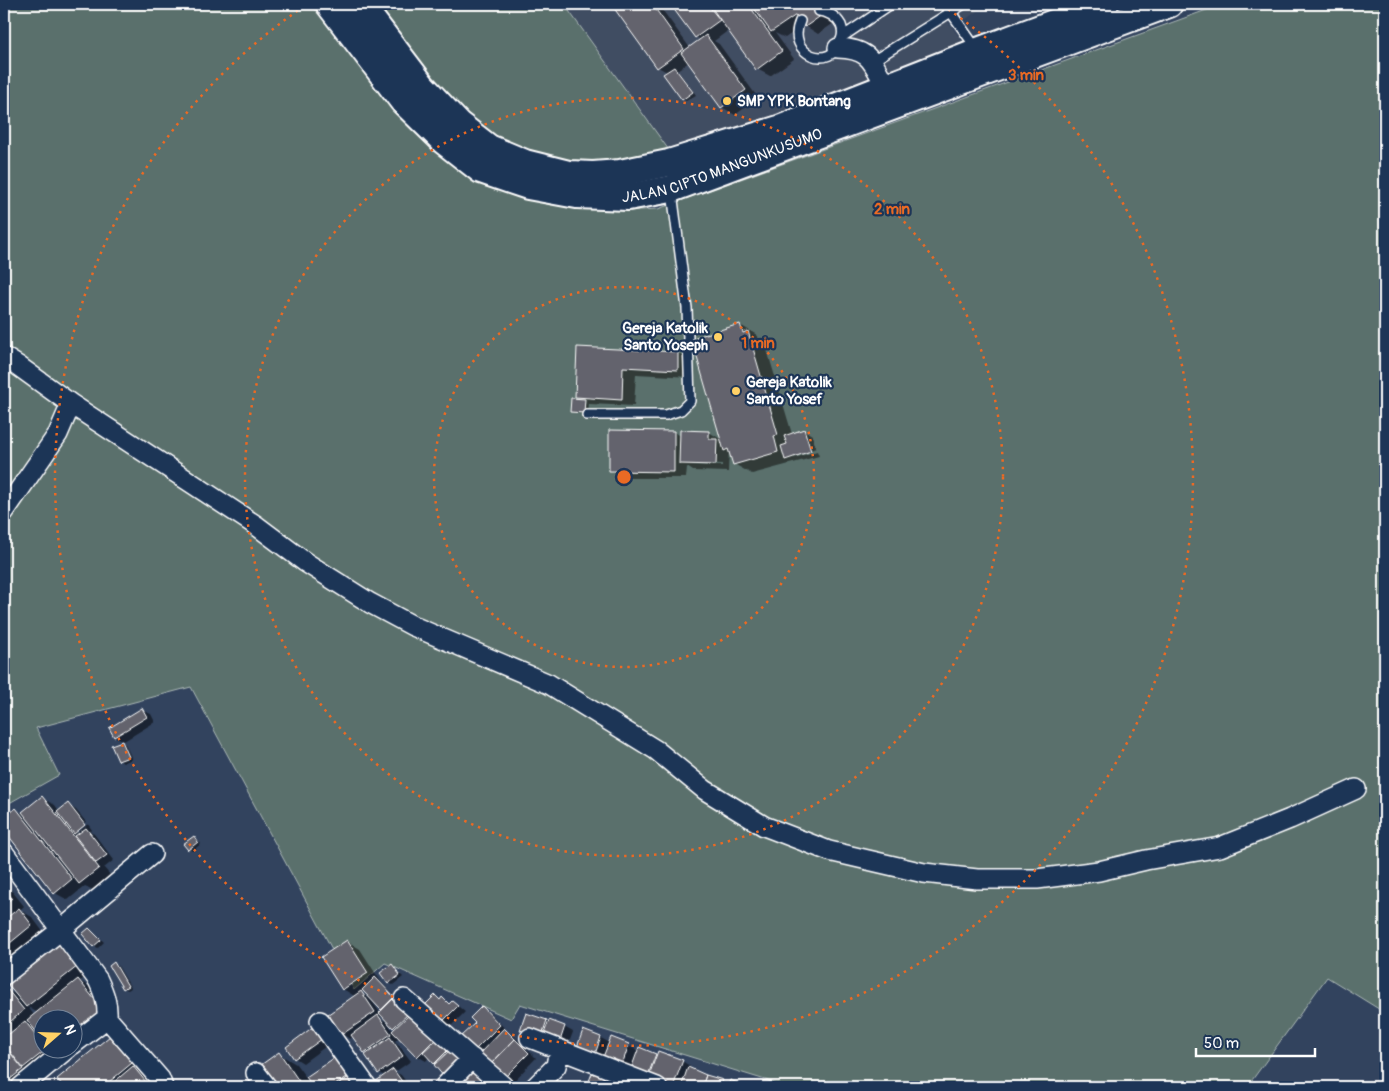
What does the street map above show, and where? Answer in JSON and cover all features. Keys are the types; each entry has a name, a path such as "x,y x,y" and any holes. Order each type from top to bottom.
{"street":[{"name":"JALAN CIPTO MANGUNKUSUMO","path":"329,4 403,101 444,141 481,170 528,186 577,195 628,197 671,189 1169,4"},
{"name":"JALAN CIPTO MANGUNKUSUMO","path":"360,4 422,87 458,124 489,148 524,163 569,174 592,175 620,173 670,163 779,129 978,51 1105,4"},
{"path":"840,43 849,49 864,52 886,87"},
{"path":"4,357 71,404 257,526 305,562 370,603 413,626 549,684 656,750 705,790 755,821 829,851 924,873 977,879 1038,879 1099,871 1146,860 1220,847 1290,819 1356,789"},
{"path":"4,512 58,434 71,404"},
{"path":"4,853 98,980 108,1006 107,1018 160,1079 162,1087"},
{"path":"4,975 152,854"},
{"path":"404,999 504,1087"},
{"path":"82,1037 107,1018"},
{"path":"320,1021 367,1087"},
{"path":"530,1038 555,1062 657,1087"},
{"path":"33,1083 58,1058"},
{"path":"444,1087 472,1058"},
{"path":"535,1087 555,1062"}],"lane":[{"path":"800,21 797,35 801,48 812,56 826,56 891,4"},
{"path":"945,4 978,51"},
{"path":"871,62 964,4"},
{"path":"819,11 836,18 842,30 840,43"},
{"path":"587,415 666,415 681,410 690,401 687,308 671,189"}],"shaded area":[{"name":"SMP YPK Bontang","path":"564,4 935,4 968,49 671,153"},
{"path":"948,4 987,4 962,22"}],"green space":[{"path":"4,4 317,4 424,139 442,156 465,171 517,193 574,206 631,210 658,209 1223,4 1385,4 1385,1002 1382,1011 1327,977 1247,1087 788,1087 520,1004 511,1019 385,963 354,990 191,687 36,728 59,775 4,806"},
{"path":"368,4 564,4 671,153 605,164 552,159 497,143 463,120"}],"building":[{"path":"611,4 652,4 684,49 657,68"},
{"path":"670,4 707,4 720,20 695,38"},
{"path":"709,4 748,4 782,51 756,70"},
{"path":"751,4 814,4 822,15 805,27 796,15 771,32"},
{"path":"706,35 746,90 721,108 681,53"},
{"path":"674,67 693,92 682,100 663,74"},
{"name":"Gereja Katolik Santo Yosef","path":"740,324 743,333 748,331 778,435 774,436 778,452 733,465 728,449 724,451 694,347 698,346 696,337"},
{"path":"577,347 678,352 678,370 623,367 622,400 575,397"},
{"path":"571,398 585,399 584,413 570,412"},
{"path":"804,429 811,451 785,460 781,446 787,444 784,436"},
{"path":"609,430 674,431 674,472 609,471"},
{"path":"680,430 709,431 709,439 717,439 716,465 679,464"},
{"path":"142,708 147,717 114,737 109,728"},
{"path":"122,741 129,757 118,761 111,745"},
{"path":"42,796 99,868 79,884 22,812"},
{"path":"68,803 85,825 74,834 57,812"},
{"path":"16,808 72,879 54,894 4,830 4,818"},
{"path":"86,828 107,855 96,863 75,836"},
{"path":"194,836 198,842 188,850 183,844"},
{"path":"4,888 12,898 4,905"},
{"path":"19,908 32,925 4,948 4,920"},
{"path":"89,928 101,940 93,947 82,934"},
{"path":"347,940 368,973 342,990 321,957"},
{"path":"59,943 78,966 26,1007 7,984"},
{"path":"114,962 128,986 123,989 109,966"},
{"path":"392,964 400,975 388,984 380,973"},
{"path":"375,977 394,997 381,1010 362,990"},
{"path":"78,979 104,1011 82,1029 82,1008 42,1008"},
{"path":"7,989 24,1010 4,1027 4,991"},
{"path":"361,991 375,1012 341,1035 327,1015"},
{"path":"435,995 440,1000 442,997 449,1004 452,1001 458,1006 440,1024 423,1007"},
{"path":"395,997 409,1013 393,1028 379,1013"},
{"path":"482,1006 500,1025 474,1051 460,1037 475,1023 470,1018"},
{"path":"526,1013 547,1020 541,1038 520,1030"},
{"path":"410,1014 434,1040 417,1057 392,1031"},
{"path":"378,1015 391,1034 364,1053 351,1035"},
{"path":"32,1016 32,1026 27,1020"},
{"path":"549,1020 565,1026 559,1044 542,1039"},
{"path":"25,1021 32,1030 32,1058 36,1058 23,1068 4,1044 4,1038"},
{"path":"313,1027 322,1039 294,1059 286,1047"},
{"path":"504,1028 515,1039 490,1065 479,1054"},
{"path":"583,1030 601,1037 594,1057 576,1050"},
{"path":"110,1036 132,1063 103,1087 64,1087 57,1079"},
{"path":"390,1037 403,1056 378,1074 365,1055"},
{"path":"611,1037 629,1044 622,1065 603,1057"},
{"path":"515,1039 529,1053 504,1078 490,1065"},
{"path":"436,1040 447,1051 434,1064 423,1052"},
{"path":"4,1045 23,1069 4,1084"},
{"path":"639,1047 656,1054 648,1075 631,1069"},
{"path":"450,1050 461,1063 445,1078 434,1065"},
{"path":"658,1051 683,1060 673,1087 648,1078"},
{"path":"279,1052 303,1087 273,1087 258,1067"},
{"path":"337,1056 350,1075 332,1087 313,1087 306,1077"},
{"path":"473,1065 490,1082 485,1087 462,1087 457,1082"},
{"path":"133,1066 150,1087 108,1087"},
{"path":"688,1067 706,1075 702,1087 681,1087"},
{"path":"393,1069 406,1087 374,1087 372,1084"},
{"path":"593,1071 605,1075 600,1087 587,1086"},
{"path":"352,1075 357,1087 334,1087"},
{"path":"605,1075 616,1079 613,1087 600,1087"},
{"path":"706,1075 723,1080 720,1087 702,1087"},
{"path":"555,1079 561,1085 559,1087 540,1087"},
{"path":"730,1080 748,1087 727,1087"}],"place":[{"name":"SMP YPK Bontang","path":"727,101"},
{"name":"Gereja Katolik Santo Yoseph","path":"718,337"},
{"name":"Gereja Katolik Santo Yosef","path":"736,391"}]}
